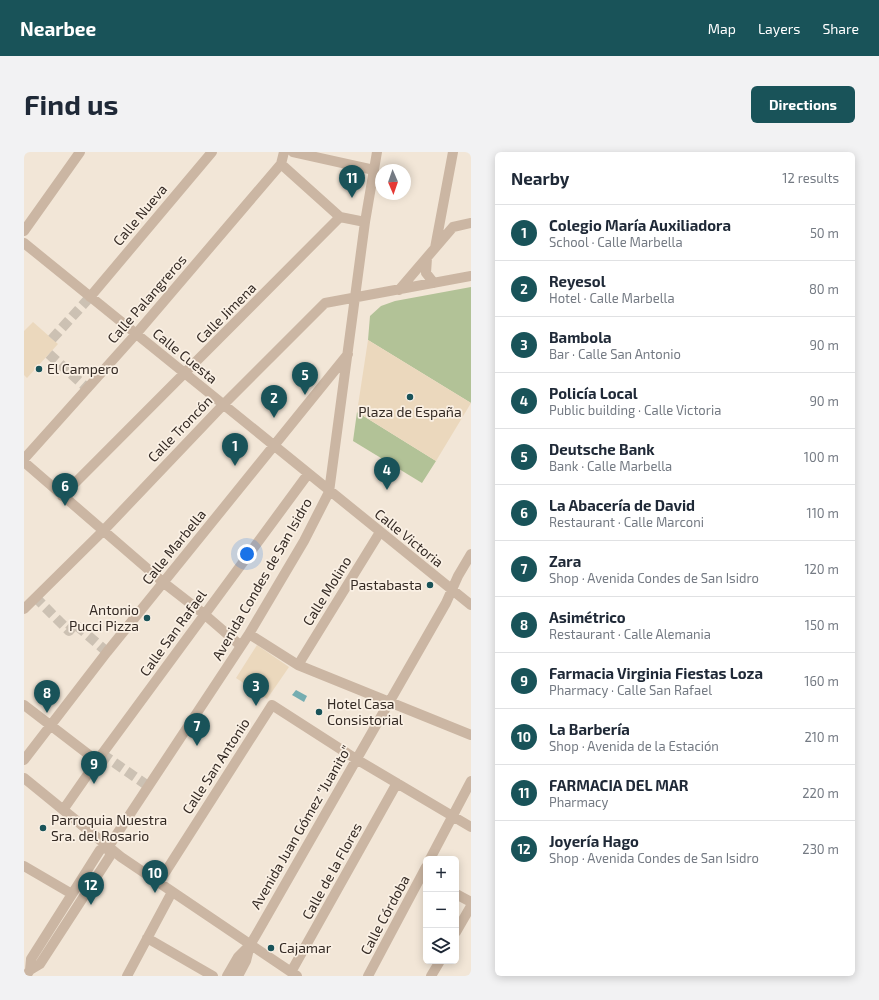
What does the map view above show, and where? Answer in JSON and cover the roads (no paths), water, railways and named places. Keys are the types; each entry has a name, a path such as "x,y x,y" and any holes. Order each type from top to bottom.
{"street":[{"path":"24,231 80,152"},
{"name":"Calle Nueva","path":"90,297 212,152"},
{"name":"Calle Palangreros","path":"24,459 136,334 281,164 284,152"},
{"path":"293,152 374,170"},
{"name":"Avenida Condes de San Isidro","path":"28,973 31,959 100,850 109,846 249,634 304,541 329,492 365,222 377,152"},
{"path":"434,250 453,152"},
{"path":"281,164 340,217 365,222"},
{"name":"Calle Jimena","path":"62,496 340,217"},
{"path":"399,290 453,227 471,223"},
{"name":"Calle Cuesta","path":"24,243 329,492"},
{"path":"427,258 426,273 434,283"},
{"name":"Calle Troncón","path":"24,609 104,530 223,405 325,303 471,276"},
{"name":"Calle Marbella","path":"24,760 49,725 107,652 348,354"},
{"path":"24,462 164,583 204,614 241,646"},
{"name":"Calle San Rafael","path":"63,810 204,614 308,474"},
{"name":"Calle Victoria","path":"329,492 471,605"},
{"name":"Calle Molino","path":"298,665 380,532"},
{"name":"Avenida Juan Gómez \"Juanito\"","path":"227,976 238,957 250,945 446,603 471,554"},
{"path":"249,634 298,665 471,735"},
{"path":"24,704 97,761"},
{"name":"Calle San Antonio","path":"159,882 272,705 356,759"},
{"path":"356,759 471,827"},
{"path":"24,778 121,857 294,974"},
{"path":"432,856 471,781"},
{"name":"Calle de la Flores","path":"294,974 397,783"},
{"name":"Avenida Condes de San Isidro","path":"28,973 40,964 110,856 109,846"},
{"path":"24,866 72,894"},
{"name":"Calle Córdoba","path":"368,976 423,876"},
{"path":"127,976 172,892"},
{"path":"459,896 471,902"},
{"path":"458,928 471,906"},
{"path":"146,938 213,976"},
{"name":"Avenida Juan Gómez \"Juanito\"","path":"238,976 246,961 250,945"},
{"path":"431,976 438,964"}],"water":[{"path":"296,690 307,696 304,702 292,695"}],"tunnel":[{"path":"52,339 90,297"},
{"path":"49,354 87,388"},
{"path":"35,597 69,631 75,624 107,652"},
{"path":"102,754 148,786"}],"place":[{"name":"FARMACIA DEL MAR","path":"352,198"},
{"name":"El Campero","path":"39,369"},
{"name":"Deutsche Bank","path":"305,395"},
{"name":"Plaza de España","path":"410,397"},
{"name":"Reyesol","path":"274,418"},
{"name":"Colegio María Auxiliadora","path":"235,466"},
{"name":"Policía Local","path":"387,490"},
{"name":"La Abacería de David","path":"65,506"},
{"name":"Pastabasta","path":"430,585"},
{"name":"Antonio Pucci Pizza","path":"147,618"},
{"name":"Bambola","path":"256,706"},
{"name":"Hotel Casa Consistorial","path":"319,712"},
{"name":"Asimétrico","path":"47,713"},
{"name":"Zara","path":"197,746"},
{"name":"Farmacia Virginia Fiestas Loza","path":"94,784"},
{"name":"Parroquia Nuestra Sra. del Rosario","path":"43,828"},
{"name":"La Barbería","path":"155,893"},
{"name":"Joyería Hago","path":"91,905"},
{"name":"Cajamar","path":"271,948"}]}
